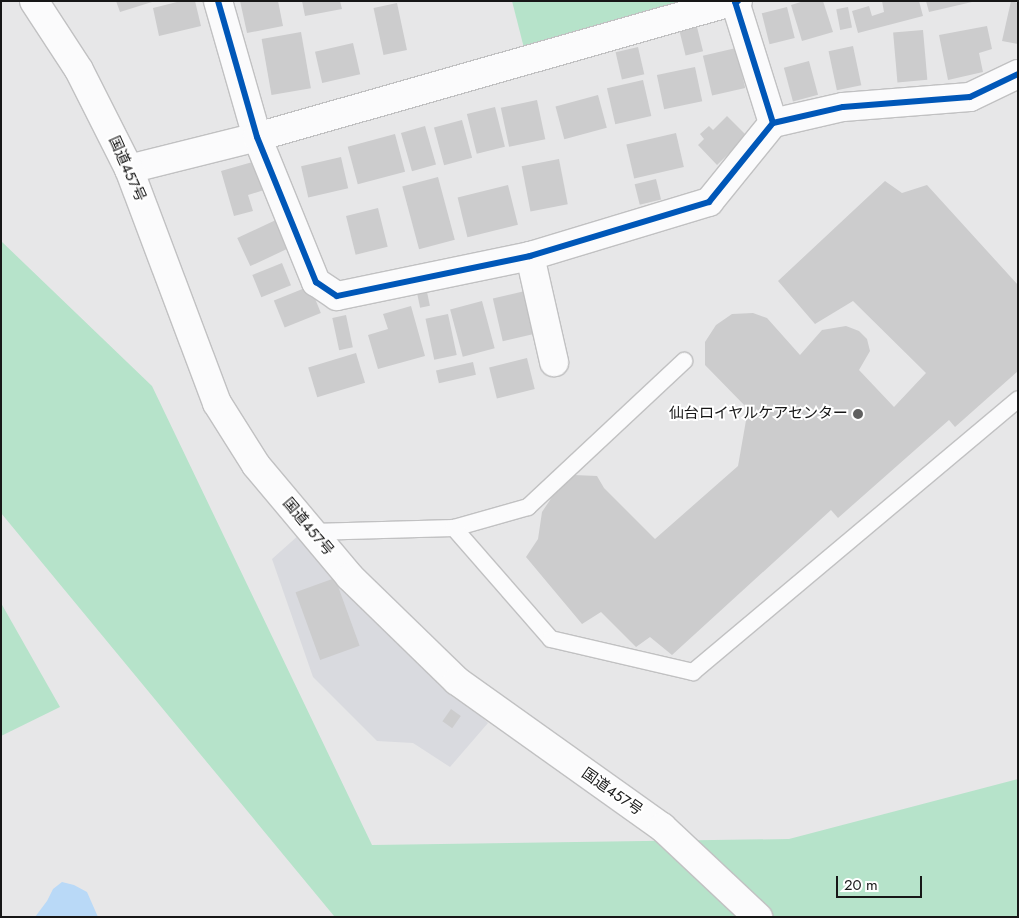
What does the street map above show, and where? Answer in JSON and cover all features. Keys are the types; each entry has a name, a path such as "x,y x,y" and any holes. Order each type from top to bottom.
{"main road":[{"name":"国道457号","path":"34,1 79,70 129,169 217,403 256,465 350,577 457,681 662,827 758,917"},
{"path":"218,1 257,136 316,282 337,296 530,256 709,202 773,123 843,108 970,97 1018,74"},
{"path":"129,169 257,136 736,2 773,123"},
{"path":"530,256 554,362"}],"lane":[{"path":"312,532 454,528 528,507 684,361"},
{"path":"454,528 551,640 693,672 1018,399"}],"shaded area":[{"path":"300,534 488,723 450,767 413,743 377,741 313,677 272,559"}],"green space":[{"path":"512,1 687,1 524,48"},
{"path":"1,241 152,386 372,845 789,839 1018,779 1018,917 334,916 1,513"},
{"path":"1,603 60,707 1,736"}],"water":[{"path":"62,882 74,885 87,892 98,917 35,917 53,889"}],"building":[{"path":"116,1 152,1 152,2 120,12"},
{"path":"181,1 195,1 201,26 159,36 153,8"},
{"path":"240,1 278,1 283,26 247,33"},
{"path":"302,1 340,1 342,9 305,16"},
{"path":"804,1 823,1 833,32 802,41 791,5"},
{"path":"882,1 919,1 923,16 858,33 852,11 869,6 872,16 884,12"},
{"path":"926,1 972,1 972,2 929,12"},
{"path":"1011,1 1018,3 1018,44 1002,41"},
{"path":"397,3 407,50 384,55 374,8"},
{"path":"787,7 795,38 770,44 762,13"},
{"path":"848,7 852,28 840,30 836,9"},
{"path":"987,26 992,49 979,53 983,72 948,80 939,35"},
{"path":"697,27 703,51 686,56 680,31"},
{"path":"923,30 927,80 897,82 893,33"},
{"path":"301,32 311,88 272,95 262,39"},
{"path":"353,43 360,74 322,83 315,52"},
{"path":"853,46 861,85 837,90 829,51"},
{"path":"638,47 644,74 622,79 616,52"},
{"path":"736,48 745,88 712,96 703,56"},
{"path":"809,61 818,95 793,102 784,68"},
{"path":"695,67 702,101 664,109 657,75"},
{"path":"643,80 651,116 615,124 607,88"},
{"path":"598,95 607,128 564,139 555,106"},
{"path":"537,100 545,139 509,147 501,108"},
{"path":"495,107 505,147 477,154 467,114"},
{"path":"727,116 747,136 717,165 698,145 704,139 700,134 709,126 713,130"},
{"path":"462,120 472,158 444,165 434,128"},
{"path":"425,126 436,164 412,171 401,133"},
{"path":"676,133 684,167 634,179 626,144"},
{"path":"395,134 405,172 358,184 348,147"},
{"path":"341,157 348,188 308,197 301,166"},
{"path":"559,159 568,204 530,211 522,166"},
{"path":"256,161 264,190 248,195 253,211 234,216 221,171"},
{"path":"438,177 455,240 419,249 402,187"},
{"path":"656,179 661,199 640,205 635,184"},
{"name":"仙台ロイヤルケアセンター","path":"885,181 902,193 927,185 1018,285 1018,371 955,427 949,420 838,518 831,510 672,655 650,637 636,647 601,612 582,624 526,557 538,539 542,512 558,488 574,475 597,476 604,488 655,539 738,466 748,409 705,365 705,342 716,325 732,314 753,313 767,318 800,355 822,330 846,326 859,331 867,339 870,351 859,370 894,407 926,373 853,301 815,324 778,281"},
{"path":"508,185 518,225 467,237 458,198"},
{"path":"378,208 388,247 356,255 346,216"},
{"path":"278,219 291,247 250,266 237,238"},
{"path":"282,263 291,285 261,297 252,275"},
{"path":"310,286 321,313 285,327 274,301"},
{"path":"525,291 535,334 503,341 493,298"},
{"path":"427,292 430,306 420,308 417,294"},
{"path":"482,301 495,348 463,357 450,310"},
{"path":"411,306 425,356 378,369 368,335 388,329 383,314"},
{"path":"448,314 457,355 434,360 426,319"},
{"path":"346,315 353,347 339,350 332,318"},
{"path":"356,353 365,383 317,397 308,368"},
{"path":"527,358 535,389 497,398 489,367"},
{"path":"473,362 476,375 439,383 436,371"},
{"path":"335,578 360,646 320,660 296,592"},
{"path":"451,709 461,716 452,728 442,721"}],"cycle path":[{"path":"218,1 257,137 316,282 337,296 530,256 709,202 773,123 735,2 738,1"},
{"path":"773,123 843,107 970,97 1018,74"}],"place":[{"name":"仙台ロイヤルケアセンター","path":"858,414"}]}
